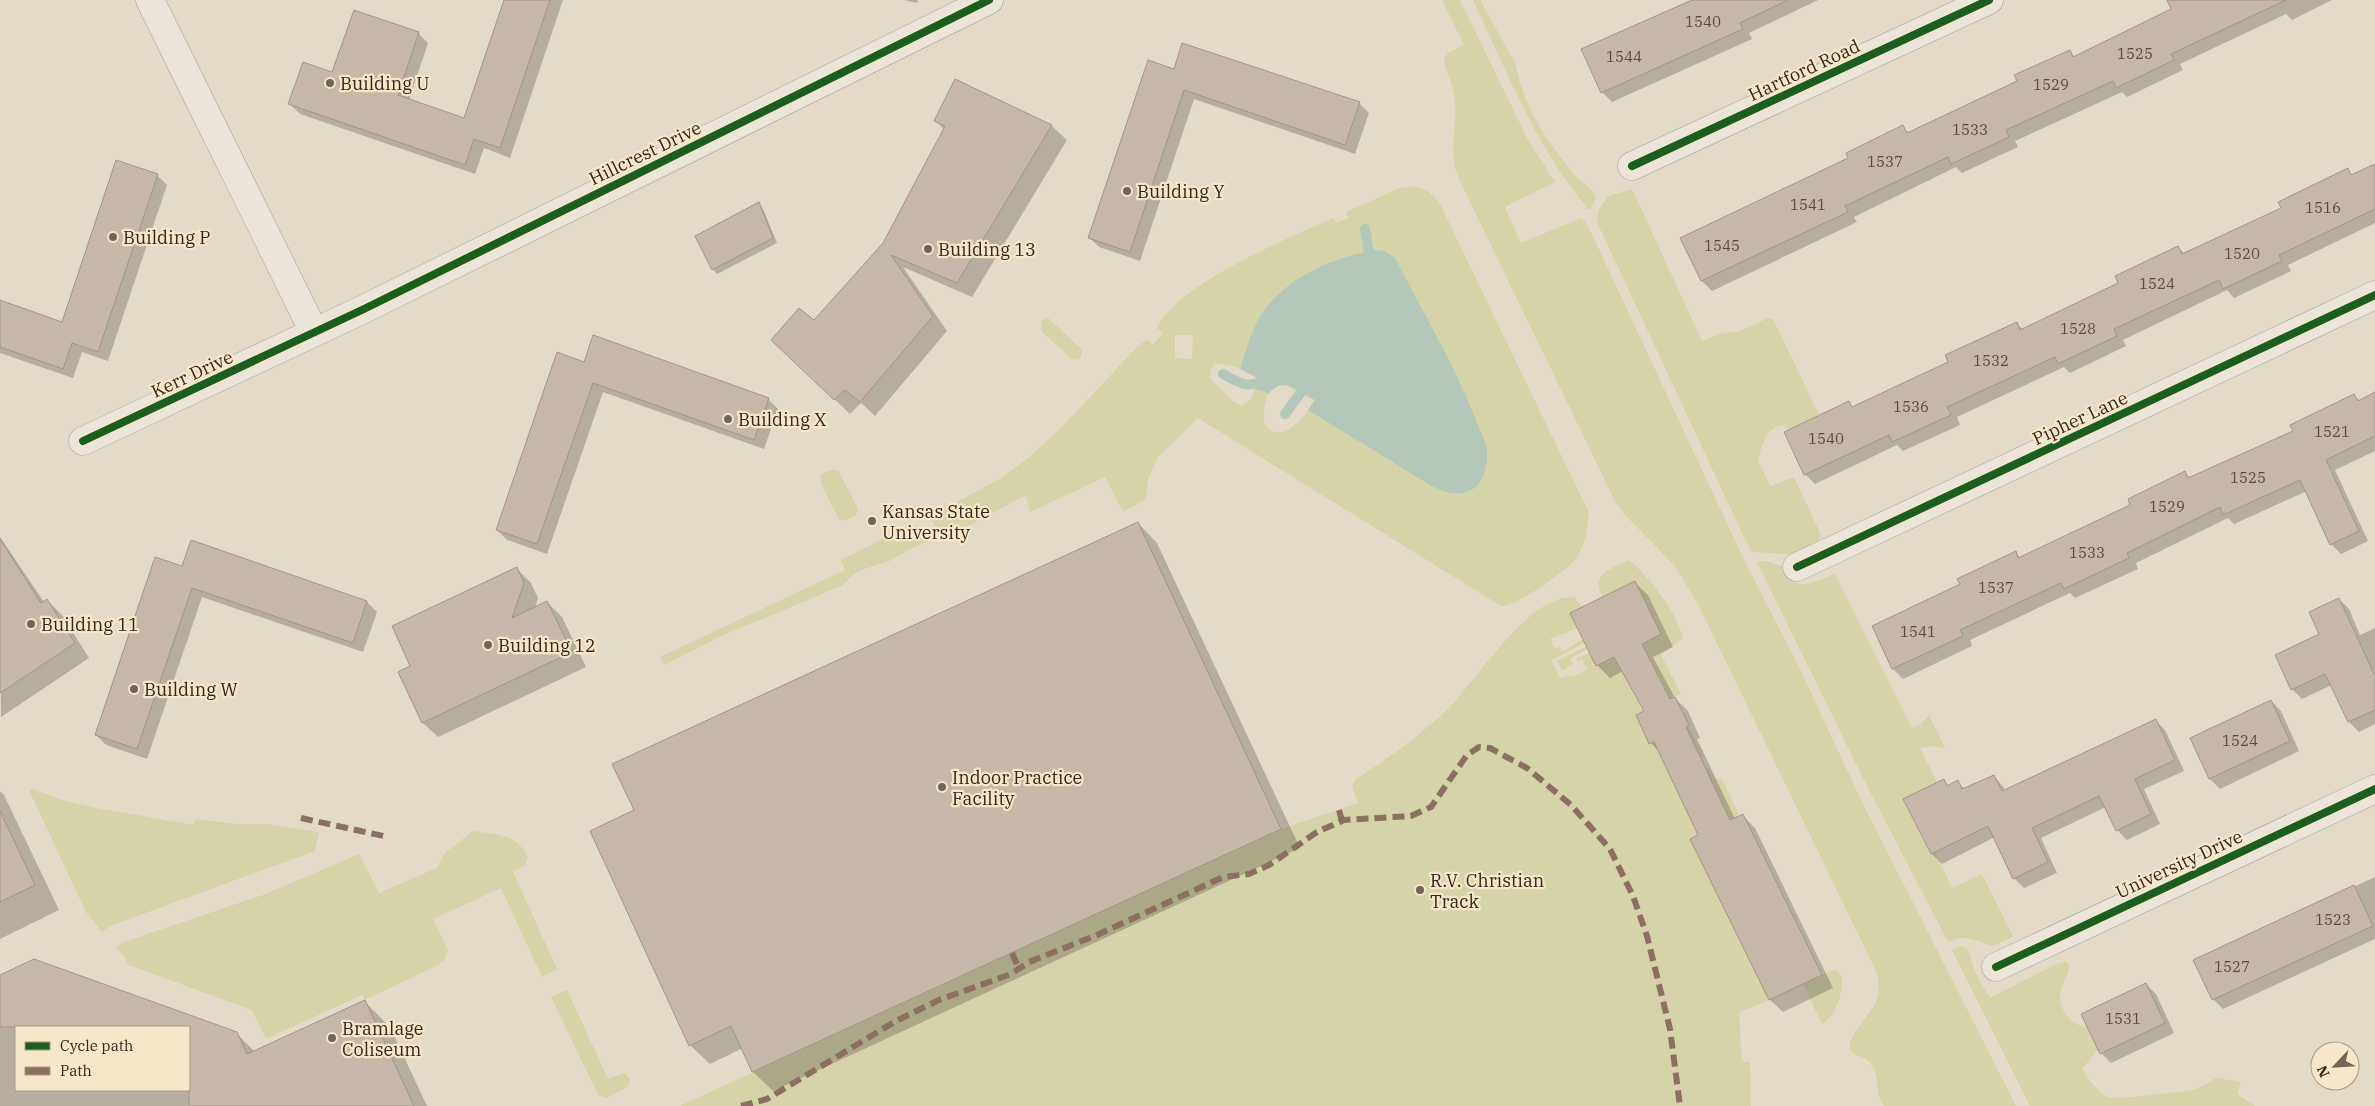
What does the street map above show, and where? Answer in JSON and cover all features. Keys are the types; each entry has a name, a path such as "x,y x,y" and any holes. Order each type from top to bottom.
{"street":[{"path":"150,0 314,332"},
{"name":"Hillcrest Drive","path":"314,332 373,305 989,0"},
{"name":"Hartford Road","path":"1632,166 1989,0"},
{"name":"Pipher Lane","path":"1797,568 2375,295"},
{"name":"Kerr Drive","path":"83,441 314,332"},
{"name":"University Drive","path":"1996,967 2375,789"}],"shaded area":[{"path":"1442,0 1460,0 1528,140 1555,182 1506,206 1505,208 1521,243 1582,218 1589,228 1745,562 1797,663 1863,804 2016,1106 1884,1106 1872,1065 1850,1050 1852,1038 1878,996 1877,973 1698,604 1675,566 1624,514 1614,499 1458,177 1453,148 1455,100 1444,59 1448,53 1464,45"},
{"path":"1473,0 1480,0 1516,65 1524,95 1546,137 1565,163 1592,190 1596,197 1591,209 1588,209 1570,185 1538,135"},
{"path":"1410,186 1427,190 1439,202 1589,513 1582,548 1576,558 1552,579 1529,595 1508,605 1501,606 1198,418 1158,457 1148,479 1146,499 1123,512 1105,477 1030,512 1027,498 1024,496 970,525 912,548 889,561 858,571 841,586 719,637 664,665 660,657 845,570 841,560 907,527 918,526 922,533 935,527 932,518 938,512 998,480 1029,457 1062,427 1135,349 1147,339 1153,345 1163,333 1157,328 1168,311 1187,295 1210,279 1263,250 1333,218 1336,223 1349,218 1346,212 1400,188","holes":["1175,335 1193,335 1192,359 1175,358","1215,364 1233,366 1256,377 1259,382 1250,400 1241,406 1233,401 1210,378 1211,369","1283,384 1315,401 1297,423 1284,432 1278,433 1269,429 1264,423 1266,399 1277,386"]},
{"path":"1632,189 1702,341 1723,333 1738,332 1768,318 1773,319 1819,415 1789,429 1782,425 1776,427 1765,439 1758,460 1770,486 1794,477 1820,533 1819,540 1803,551 1787,554 1752,552 1743,535 1597,222 1598,211 1608,196"},
{"path":"1375,250 1385,251 1395,258 1449,360 1485,440 1487,456 1485,472 1477,486 1468,492 1451,493 1430,485 1308,410 1315,400 1286,385 1275,388 1269,393 1255,389 1259,382 1257,378 1240,369 1257,321 1283,290 1311,271 1327,264"},
{"path":"1048,318 1081,349 1082,355 1078,360 1072,359 1041,331 1041,321"},
{"path":"831,470 838,470 858,509 856,515 845,521 839,519 821,484 821,475"},
{"name":"R.V. Christian Track","path":"1629,560 1645,575 1669,607 1683,638 1661,655 1681,694 1636,715 1688,726 1704,756 1701,757 1688,732 1656,747 1686,809 1718,794 1706,769 1709,768 1714,779 1722,779 1739,815 1690,840 1769,1000 1740,1012 1739,1017 1742,1059 1744,1062 1750,1062 1751,1106 680,1106 1281,829 1358,803 1352,786 1355,780 1401,748 1444,713 1457,700 1503,643 1539,610 1556,600 1574,597 1582,607 1578,628 1550,639 1555,649 1559,646 1562,652 1583,639 1585,643 1551,660 1560,678 1571,675 1572,677 1587,670 1582,659 1577,661 1576,659 1590,652 1596,666 1661,634 1635,582 1603,597 1599,589 1599,583 1604,573","holes":["1657,673 1668,694 1642,708 1631,688"]},
{"path":"1766,561 1788,568 1794,582 1799,584 1815,582 1835,574 1912,728 1922,723 1929,715 1945,748 1930,746 1920,748 1937,782 1903,799 1930,854 1935,852 1952,888 1982,874 2013,937 1992,946 1965,938 1954,939 1948,942 1863,778 1757,562"},
{"path":"1587,646 1588,649 1570,658 1573,664 1562,671 1557,661"},
{"path":"33,789 59,799 91,807 194,825 195,819 236,824 266,824 319,832 315,851 110,926 102,932 86,912 29,790"},
{"path":"473,831 505,836 512,839 518,843 528,857 525,865 513,872 557,969 542,977 501,888 433,919 448,950 444,961 438,965 365,1000 362,995 266,1039 252,1010 126,964 127,961 117,948 121,943 263,895 359,854 379,893 437,868 445,853"},
{"path":"1960,946 1968,949 1977,977 1990,998 2056,964 2065,962 2069,964 2060,994 2060,1001 2064,1012 2072,1021 2088,1028 2098,1049 2082,1069 2100,1092 2108,1097 2136,1097 2196,1089 2216,1078 2241,1082 2237,1094 2255,1106 2030,1106 1952,950"},
{"path":"1835,969 1842,976 1840,997 1832,1014 1822,1024 1803,984"},
{"path":"567,990 608,1079 624,1073 630,1079 628,1086 607,1098 600,1096 596,1090 551,997"}],"building":[{"name":"Building U","path":"504,0 550,0 500,148 474,139 465,165 288,104 303,62 332,72 354,10 419,32 398,95 464,118"},
{"path":"1692,0 1788,0 1740,23 1743,29 1601,93 1581,49"},
{"path":"2167,0 2286,0 2171,54 2174,60 2116,88 2113,81 2006,130 2009,137 1951,164 1948,157 1845,206 1848,212 1701,281 1680,238 1848,158 1846,153 1903,125 1907,133 2017,81 2014,75 2070,50 2073,57 2171,9"},
{"name":"Building Y","path":"1182,43 1360,102 1345,145 1184,90 1130,252 1088,238 1148,60 1174,69"},
{"name":"Building 13","path":"955,79 1052,125 957,283 891,255 933,316 860,402 845,390 834,400 771,340 799,308 814,320 883,243 945,126 934,121"},
{"name":"Building P","path":"116,160 158,174 98,352 72,343 63,369 0,347 0,300 62,322"},
{"path":"2375,164 2375,209 2279,255 2282,261 2223,289 2219,280 2114,329 2117,336 2058,364 2055,357 1947,407 1951,415 1892,442 1889,435 1804,475 1784,432 1849,401 1852,407 1948,362 1945,355 2017,322 2020,330 2118,283 2115,276 2178,246 2182,254 2281,208 2278,202 2348,168 2351,175"},
{"path":"759,202 773,238 712,270 695,236"},
{"name":"Building X","path":"593,335 769,398 754,440 593,383 537,544 496,530 557,352 584,362"},
{"path":"2375,392 2375,436 2326,460 2359,531 2330,545 2300,480 2223,515 2220,507 2127,553 2129,558 2064,589 2061,583 1960,630 1963,636 1892,669 1872,626 1960,584 1957,579 2016,551 2018,558 2130,505 2128,499 2185,471 2188,478 2293,431 2290,425 2354,394 2358,401"},
{"name":"Indoor Practice Facility","path":"1138,522 1281,829 752,1072 731,1026 689,1046 590,831 634,810 612,764"},
{"name":"Building 11","path":"0,539 41,603 47,599 75,643 0,693"},
{"name":"Building W","path":"191,540 367,601 353,643 192,588 137,749 95,735 155,557 182,566"},
{"name":"Building 12","path":"517,567 524,583 512,618 547,601 572,652 422,723 398,672 410,666 392,626"},
{"path":"1635,581 1661,634 1642,644 1670,699 1675,697 1689,725 1686,727 1730,820 1743,814 1822,975 1769,1000 1690,839 1698,835 1654,742 1649,744 1636,715 1644,711 1614,657 1596,666 1570,613"},
{"path":"2339,598 2375,676 2375,710 2348,722 2325,674 2291,690 2275,655 2319,634 2309,612"},
{"path":"2271,700 2290,741 2209,779 2190,738"},
{"path":"2156,719 2175,760 2135,779 2151,814 2116,831 2099,796 2032,828 2048,862 2013,879 1988,826 1931,854 1903,799 1944,779 1947,786 1958,780 1962,789 1994,775 2002,791"},
{"path":"0,811 35,885 0,902"},
{"path":"2354,885 2373,926 2212,1000 2193,960"},
{"name":"Bramlage Coliseum","path":"34,959 237,1032 247,1054 365,1000 414,1106 189,1106 190,1026 0,1027 0,975"},
{"path":"2146,983 2165,1023 2100,1054 2081,1014"}],"waterway":[{"path":"1365,229 1371,265"},
{"path":"1223,374 1235,381 1250,385 1269,380"},
{"path":"1285,414 1308,383"}],"marked path":[{"path":"741,1106 767,1099 896,1021 939,1000 1011,974 1029,962 1097,935 1223,877 1249,874 1269,865 1317,832 1344,820 1411,816 1431,807 1467,755 1479,747 1490,748 1527,768 1571,805 1610,849 1633,896 1647,936 1670,1029 1680,1106"},
{"path":"1339,810 1342,821"},
{"path":"301,818 388,837"},
{"path":"1012,953 1019,969"}],"cycle path":[{"path":"83,441 364,309 989,0"},
{"path":"1632,166 1989,0"},
{"path":"1797,567 2375,295"},
{"path":"1996,967 2375,789"}],"place":[{"name":"Building U","path":"330,83"},
{"name":"Building Y","path":"1127,191"},
{"name":"Building P","path":"113,237"},
{"name":"Building 13","path":"928,249"},
{"name":"Building X","path":"728,419"},
{"name":"Kansas State University","path":"872,521"},
{"name":"Building 11","path":"31,624"},
{"name":"Building 12","path":"488,645"},
{"name":"Building W","path":"134,689"},
{"name":"Indoor Practice Facility","path":"942,787"},
{"name":"R.V. Christian Track","path":"1420,890"},
{"name":"Bramlage Coliseum","path":"332,1038"}]}
